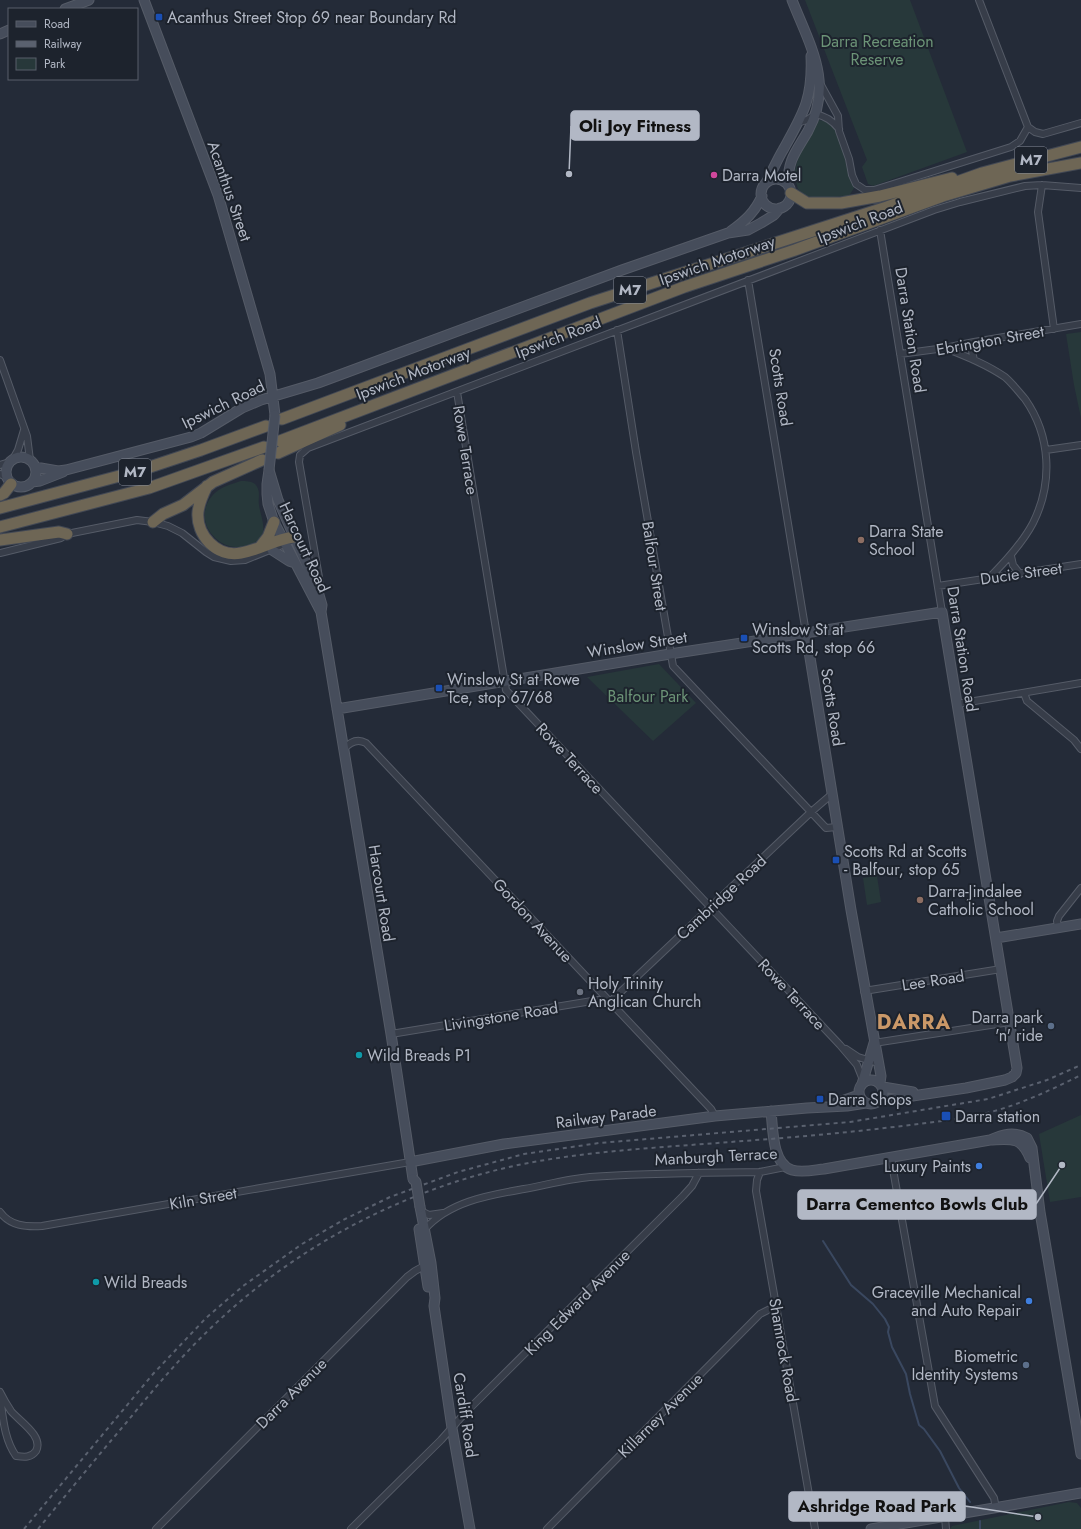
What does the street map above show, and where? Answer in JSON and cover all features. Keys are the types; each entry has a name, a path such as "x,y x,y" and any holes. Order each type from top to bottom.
{"highway":[{"name":"Ipswich Motorway","path":"278,417 590,303 887,207 982,173 1081,147"},
{"name":"Ipswich Motorway","path":"280,441 684,287 795,250 943,196 1010,176 1081,163"},
{"path":"790,189 807,203 842,203 880,196 964,174 982,173"},
{"path":"278,453 348,421 355,412"},
{"name":"M7","path":"0,508 138,471 266,426"},
{"name":"M7","path":"0,528 149,488 264,447"},
{"path":"153,522 163,514 183,505 207,486 262,460"},
{"path":"0,495 4,493 6,478"},
{"path":"207,486 198,512 201,529 204,537 210,544 225,552 234,554 250,551 261,546 284,541 294,537"},
{"path":"261,546 268,537 274,522"},
{"path":"0,540 59,532 67,534"}],"street":[{"path":"69,8 89,0"},
{"name":"Acanthus Street","path":"144,0 218,195 270,374 274,395"},
{"path":"792,0 816,61 820,83 820,94 816,114 791,161 788,172 790,189 789,203 775,209 766,205 762,196 762,191 800,122 809,95 811,82 810,47"},
{"path":"979,0 1028,127 1035,132 1043,134 1081,123"},
{"name":"Ipswich Road","path":"820,83 838,116 840,130 849,159 852,176 856,184 865,190 874,190 1011,147 1020,141 1028,127"},
{"path":"800,122 807,120 816,114"},
{"path":"816,114 826,117 840,130"},
{"path":"766,183 770,180 780,179 790,189"},
{"path":"1042,185 1038,212 1054,329"},
{"name":"Ipswich Road","path":"300,455 308,448 316,444 457,392 880,230 960,202 1017,187 1042,185 1081,188"},
{"name":"Ipswich Road","path":"728,233 743,223 753,212 762,196"},
{"name":"Ipswich Road","path":"32,463 52,470 66,470 191,437 201,433 242,408 274,395 318,383 622,270 728,233 748,230 774,215 780,208"},
{"name":"Darra Station Road","path":"880,230 1017,1061 1016,1073 1012,1077 1005,1080 966,1088 924,1094"},
{"name":"Scotts Road","path":"748,280 864,991 881,1076 881,1085"},
{"name":"Ebrington Street","path":"900,354 945,348 1081,324"},
{"name":"Balfour Street","path":"617,330 673,666 826,828 837,827"},
{"path":"974,342 972,351 974,360"},
{"path":"945,348 988,366 1006,378 1020,392 1034,412 1041,428 1046,450 1047,468 1041,502 1033,524 1011,556 990,577"},
{"path":"0,360 27,436 36,475 32,482 24,487 20,487 6,478 6,469 18,450 24,430"},
{"name":"Rowe Terrace","path":"457,392 506,690 840,1045 857,1065 862,1082"},
{"name":"Harcourt Road","path":"274,395 278,417 266,484 268,504 274,522 321,612 361,861 391,1034 410,1162 413,1179 416,1182 419,1208"},
{"path":"1046,450 1081,445"},
{"name":"Harcourt Road","path":"300,455 299,462 316,567 320,583 319,593"},
{"path":"0,464 22,457 32,463"},
{"name":"Ipswich Road","path":"32,482 40,481 66,470"},
{"name":"Harcourt Road","path":"269,470 276,494 319,593 322,606 321,612"},
{"path":"0,553 61,538 67,534 137,520 168,526 182,532 206,552 223,560 245,560 272,550 284,541"},
{"path":"272,550 296,564"},
{"path":"1011,556 1013,565 1020,574"},
{"name":"Ducie Street","path":"938,586 1081,564"},
{"name":"Winslow Street","path":"337,709 670,654 942,612"},
{"path":"957,704 1081,683"},
{"path":"1024,693 1027,701 1052,720 1074,740 1081,750"},
{"name":"Gordon Avenue","path":"344,749 348,744 355,741 362,741 366,743 611,1002 711,1109 715,1116"},
{"name":"Cambridge Road","path":"611,1002 811,812 832,794"},
{"path":"1058,928 1057,921 1059,916 1081,888"},
{"path":"996,938 1081,924"},
{"name":"Lee Road","path":"864,991 1001,969"},
{"name":"Livingstone Road","path":"391,1034 598,1000 611,1002"},
{"path":"874,1043 1010,1022"},
{"name":"Scotts Road","path":"862,1082 874,1043"},
{"name":"Rowe Terrace","path":"840,1045 858,1057 878,1063"},
{"path":"873,1079 881,1085 924,1094 879,1101 873,1104 866,1103 859,1095 859,1091 862,1082 873,1079"},
{"path":"879,1101 883,1094 881,1085"},
{"name":"Railway Parade","path":"807,1108 840,1102 859,1095"},
{"name":"Railway Parade","path":"410,1162 504,1144 715,1116 847,1106 866,1103"},
{"path":"771,1111 777,1154 781,1163 785,1167"},
{"name":"Manburgh Terrace","path":"425,1229 446,1212 469,1201 589,1178 760,1172 785,1167 792,1170 806,1171 891,1158 990,1140 1000,1135 1016,1137 1022,1135 1030,1142 1032,1148 1040,1212 1081,1454"},
{"path":"891,1158 935,1406 994,1498 996,1508"},
{"name":"Kiln Street","path":"1,1217 25,1227 42,1226 410,1162"},
{"name":"Shamrock Road","path":"760,1172 757,1180 756,1191 815,1529"},
{"name":"King Edward Avenue","path":"351,1529 683,1196 692,1186 699,1173"},
{"name":"Manburgh Terrace","path":"419,1208 429,1215 446,1212"},
{"name":"Cardiff Road","path":"419,1208 425,1229 428,1264"},
{"name":"Cardiff Road","path":"419,1208 435,1298 434,1306 452,1428 470,1529"},
{"name":"Darra Avenue","path":"156,1529 407,1277 428,1264"},
{"name":"Killarney Avenue","path":"547,1529 760,1314 776,1306"},
{"path":"0,1392 10,1409 34,1434 37,1442 37,1449 34,1454 27,1457 16,1456 11,1449 6,1436 0,1397"},
{"path":"871,1529 1081,1493"},
{"path":"945,1516 946,1529"}],"green space":[{"name":"Darra Recreation Reserve","path":"805,0 910,0 967,152 873,186 868,184 862,167 867,160"},
{"path":"819,120 832,124 839,135 848,174 854,188 849,196 819,198 805,196 798,189 794,174 799,155"},
{"path":"1081,332 1081,418 1066,334"},
{"path":"241,481 252,482 258,488 263,531 262,535 253,544 235,547 224,544 213,536 206,524 205,511 207,504 216,492"},
{"name":"Balfour Park","path":"659,664 696,703 653,741 587,677"},
{"path":"877,876 881,902 867,905 863,878"},
{"path":"1081,1115 1081,1197 1050,1202 1039,1134"},
{"path":"1069,1502 1077,1503 1081,1508 1081,1529 950,1529 952,1526"}],"waterway":[{"path":"823,1241 851,1285 873,1304 885,1319 889,1327 888,1332 892,1347 906,1374 919,1425 924,1429 940,1451 959,1488 970,1502"},
{"path":"980,1521 980,1529"}],"railway":[{"path":"24,1529 153,1374 206,1318 243,1286 302,1244 345,1219 390,1197 458,1172 524,1154 599,1143 850,1122 988,1099 1047,1080 1081,1065"},
{"path":"38,1529 179,1360 214,1325 247,1296 282,1269 357,1223 397,1204 480,1174 550,1159 577,1155 847,1132 968,1117 999,1110 1047,1092 1081,1075"}],"place":[{"name":"Acanthus Street Stop 69 near Boundary Rd","path":"159,17"},
{"name":"Oli Joy Fitness","path":"569,174"},
{"name":"Darra Motel","path":"714,175"},
{"name":"Darra State School","path":"861,540"},
{"name":"Winslow St at Scotts Rd, stop 66","path":"744,638"},
{"name":"Winslow St at Rowe Tce, stop 67/68","path":"439,688"},
{"name":"Scotts Rd at Scotts - Balfour, stop 65","path":"836,860"},
{"name":"Darra-Jindalee Catholic School","path":"920,900"},
{"name":"Holy Trinity Anglican Church","path":"580,992"},
{"name":"Darra park 'n' ride","path":"1051,1026"},
{"name":"Wild Breads P1","path":"359,1055"},
{"name":"Darra Shops","path":"820,1099"},
{"name":"Darra station","path":"946,1116"},
{"name":"Darra Cementco Bowls Club","path":"1062,1165"},
{"name":"Luxury Paints","path":"979,1166"},
{"name":"Wild Breads","path":"96,1282"},
{"name":"Graceville Mechanical and Auto Repair","path":"1029,1301"},
{"name":"Biometric Identity Systems","path":"1026,1365"},
{"name":"Ashridge Road Park","path":"1038,1517"}],"district":[{"name":"DARRA","path":"914,1022"}]}
